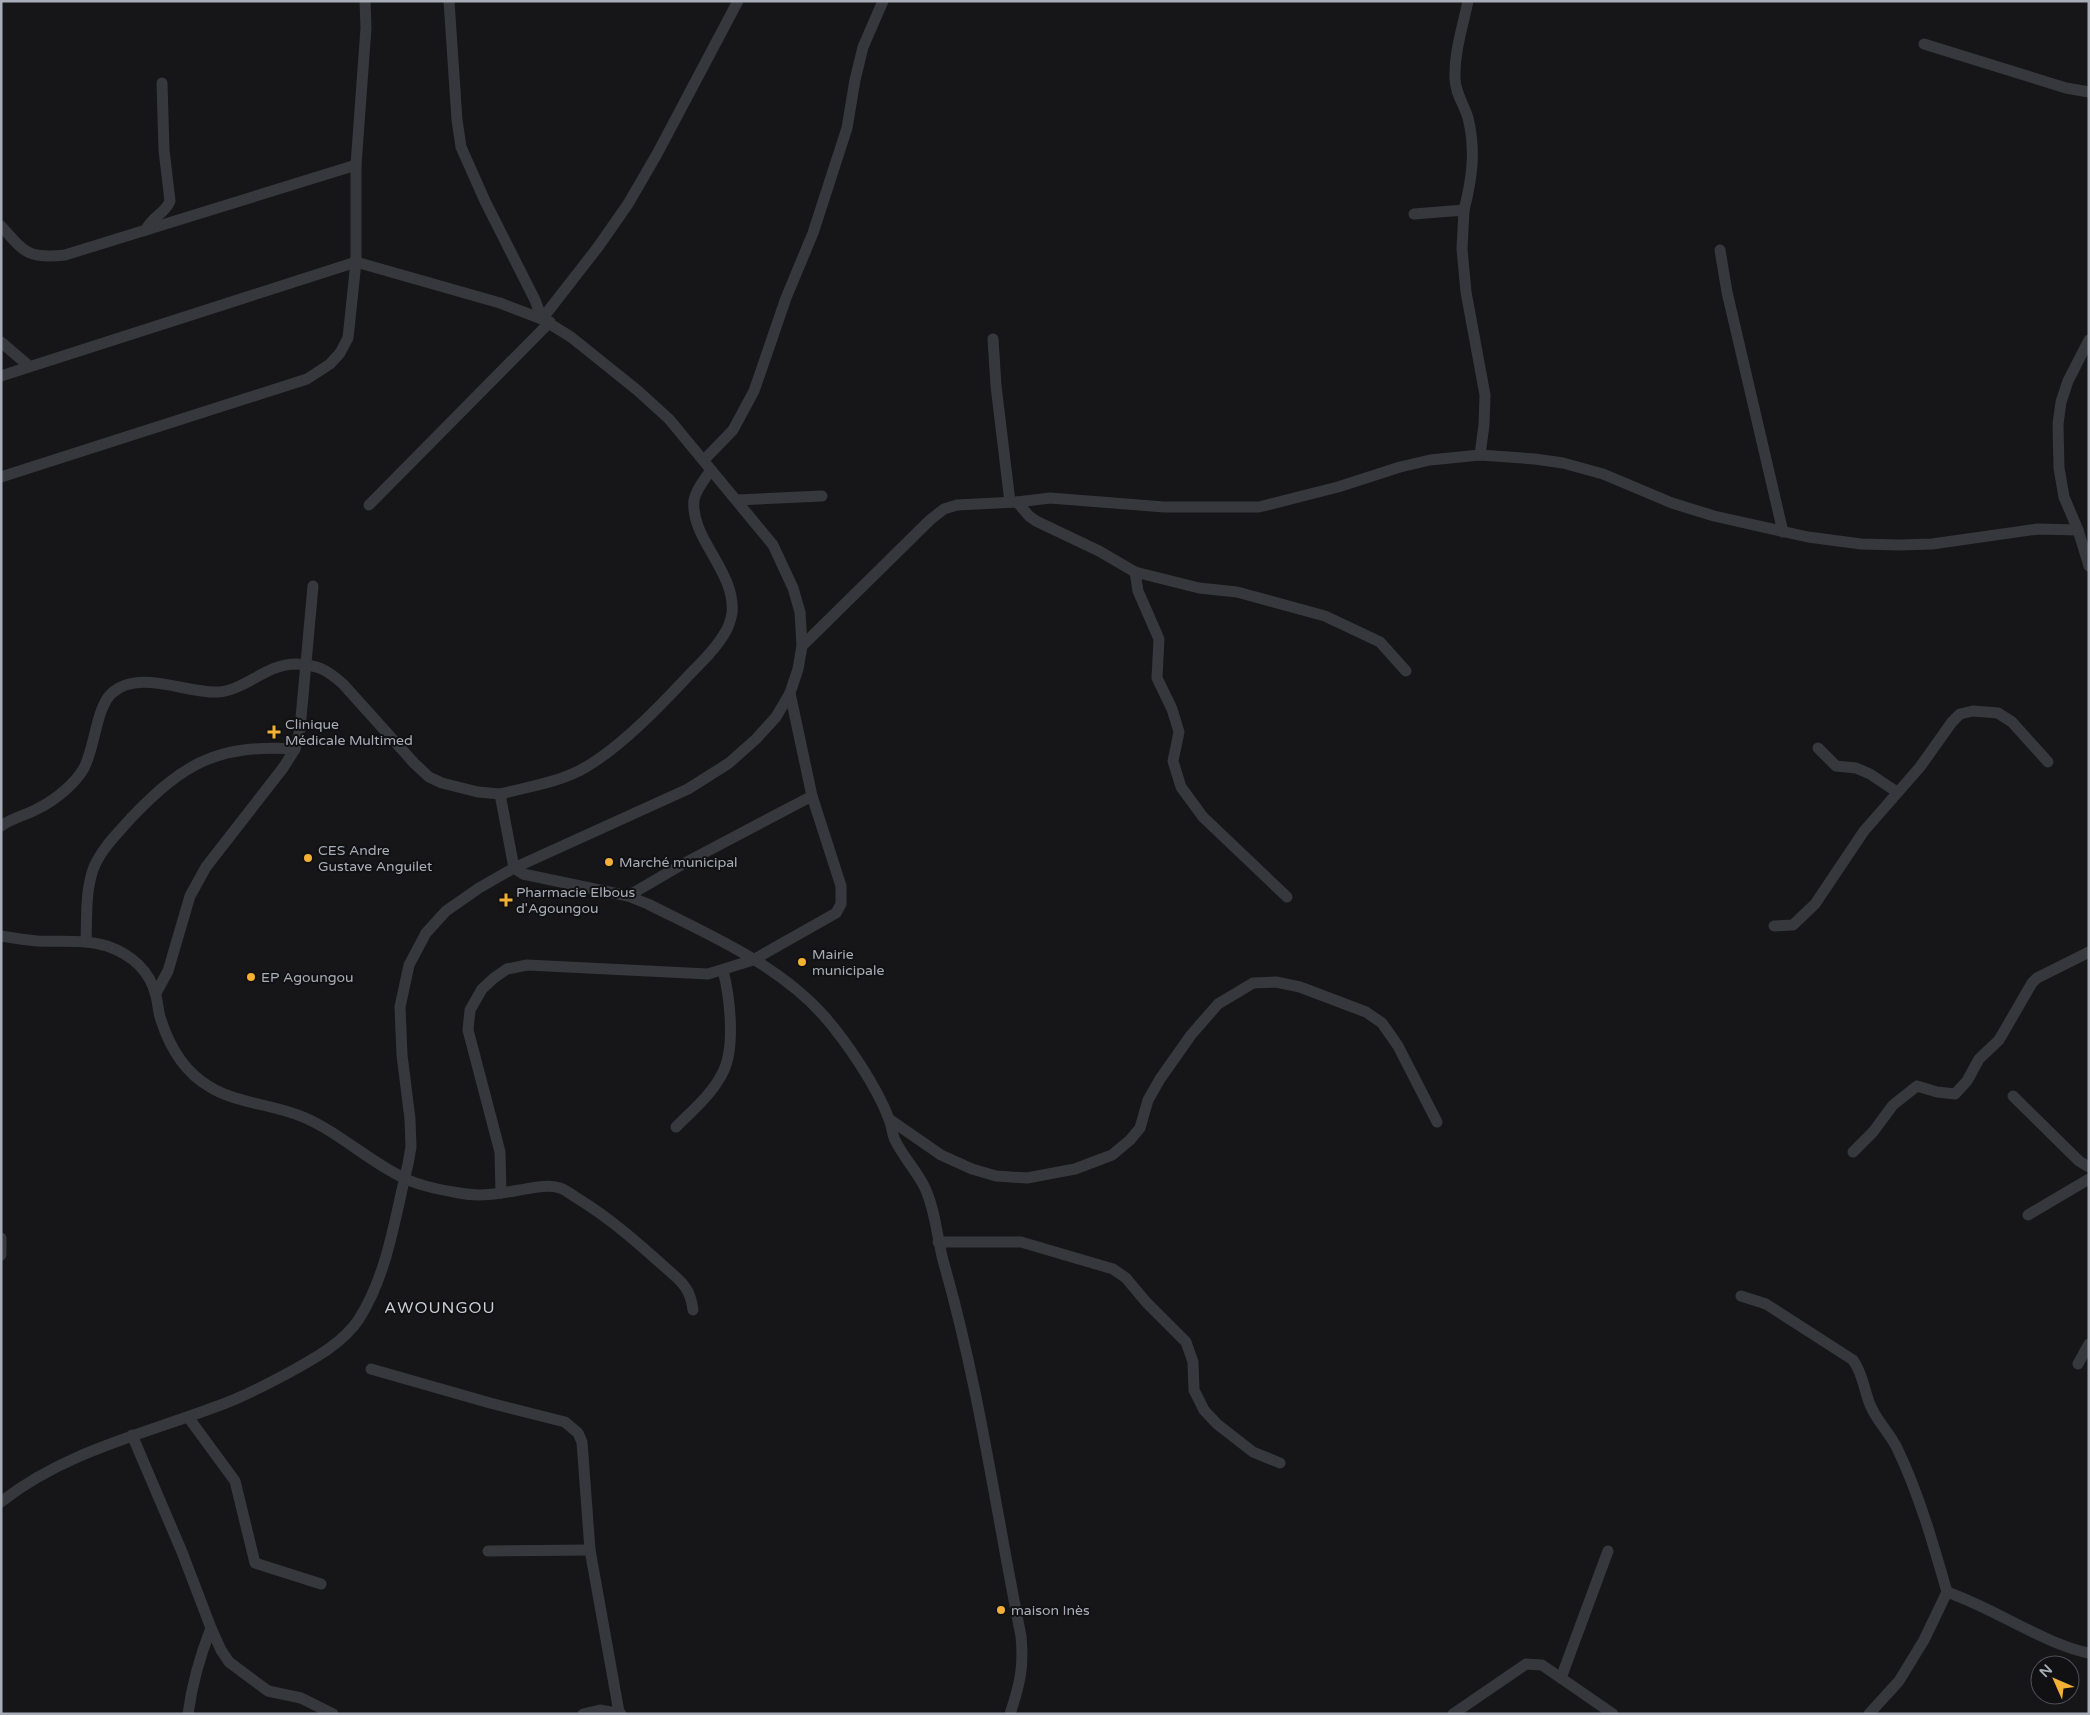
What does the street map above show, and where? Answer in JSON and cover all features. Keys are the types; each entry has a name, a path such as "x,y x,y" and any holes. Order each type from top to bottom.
{"street":[{"path":"1,477 307,379 330,364 340,353 348,338 356,262 356,165 366,28 365,1"},
{"path":"449,1 457,120 461,147 484,201 546,321"},
{"path":"369,506 546,321 628,204 657,154 738,1"},
{"path":"704,460 733,430 754,391 786,298 813,233 847,128 863,47 882,1"},
{"path":"1468,1 1455,79 1457,93 1468,117 1473,148 1473,166 1464,210 1462,249 1466,292 1485,395 1480,456"},
{"path":"1924,44 2066,88 2089,92"},
{"path":"146,230 150,220 167,209 170,201 164,150 162,83"},
{"path":"1,226 20,247 31,255 45,257 65,255 356,165"},
{"path":"1414,214 1464,210"},
{"path":"1720,250 1727,292 1783,532"},
{"path":"1,376 356,262 500,304 546,321 572,337 669,419 773,545 783,565 800,612 802,646 798,669 790,693 776,717 756,739 729,763 688,789 514,868 479,888 446,911 426,933 409,965 400,1007 402,1055 410,1119 411,1147 389,1244 378,1281 358,1321 344,1336 311,1360 248,1394 89,1452 32,1480 1,1502"},
{"path":"993,339 996,386 1014,502 1029,516 1136,572 1199,588 1238,592 1325,616 1380,642 1406,671"},
{"path":"2089,340 2068,380 2061,402 2058,424 2058,468 2064,497 2078,530 2089,566"},
{"path":"1,342 29,366"},
{"path":"802,646 930,520 944,509 957,505 1050,498 1164,507 1259,507 1338,487 1400,466 1430,460 1480,456 1535,459 1563,463 1603,474 1672,503 1714,516 1808,537 1852,542 1899,545 1932,544 2038,529 2078,530"},
{"path":"1,826 39,808 56,797 73,782 83,770 91,752 103,706 112,694 124,686 143,682 178,686 205,692 220,692 283,665 318,666 330,672 414,763 429,777 442,783 478,792 500,794 567,776 585,768 602,757 658,708 711,652 727,630 732,612 728,583 696,517 694,499 701,483 711,470"},
{"path":"737,500 822,496"},
{"path":"1136,572 1138,590 1159,639 1157,678 1172,709 1179,732 1173,761 1181,786 1204,817 1287,897"},
{"path":"156,993 168,971 190,896 206,867 284,768 295,749 300,729 313,586"},
{"path":"501,1193 500,1152 468,1030 470,1010 482,990 494,978 507,969 527,965 708,974 753,960 836,913 841,904 841,886 812,796 790,693"},
{"path":"1774,926 1793,925 1815,904 1853,846 1920,767 1952,722 1960,714 1973,711 1998,713 2012,722 2048,762"},
{"path":"86,942 90,885 94,867 102,851 156,792 192,765 209,758 240,750 269,747 295,749"},
{"path":"1818,748 1836,766 1856,768 1870,774 1897,792"},
{"path":"500,794 514,868 523,874 628,896 685,923 768,968 824,1015 864,1072 889,1119 900,1150 924,1187 933,1209 938,1242 958,1315 993,1480 1021,1636 1022,1671 1010,1714"},
{"path":"628,896 681,865 812,796"},
{"path":"1,936 35,940 86,942 104,945 122,952 138,964 148,976 156,993 160,1018 172,1046 182,1064 192,1075 211,1088 245,1102 275,1107 303,1117 404,1179 458,1193 474,1195 545,1186 560,1188 588,1204 686,1286 692,1296 693,1310"},
{"path":"1853,1152 1873,1132 1893,1105 1918,1086 1937,1092 1956,1094 1967,1081 1979,1059 1999,1040 2032,983 2037,978 2089,952"},
{"path":"676,1127 708,1094 723,1074 729,1050 728,991 724,970"},
{"path":"889,1119 941,1155 972,1170 996,1176 1027,1178 1075,1169 1112,1155 1130,1140 1140,1128 1148,1100 1160,1079 1191,1035 1218,1004 1253,983 1276,982 1300,987 1366,1012 1382,1023 1398,1046 1437,1122"},
{"path":"2013,1096 2079,1162 2089,1167"},
{"path":"2028,1215 2089,1179"},
{"path":"1,1238 1,1255"},
{"path":"938,1242 1021,1242 1113,1269 1126,1278 1146,1302 1186,1342 1193,1362 1194,1390 1204,1410 1217,1424 1253,1452 1280,1463"},
{"path":"1740,1296 1766,1304 1853,1360 1860,1370 1866,1396 1896,1447 1924,1516 1947,1592 1924,1640 1899,1681 1869,1714"},
{"path":"2078,1364 2089,1344"},
{"path":"370,1369 565,1422 578,1433 582,1442 590,1550 620,1713 600,1710 583,1714"},
{"path":"188,1417 236,1481 255,1563 321,1584"},
{"path":"132,1435 182,1552 211,1628 229,1662 268,1691 301,1698 333,1714"},
{"path":"488,1551 590,1550"},
{"path":"1561,1678 1608,1551"},
{"path":"1947,1592 2037,1634 2080,1652 2089,1653"},
{"path":"188,1714 191,1692 200,1658 211,1628"},
{"path":"1452,1714 1526,1664 1542,1666 1613,1714"}],"place":[{"name":"Clinique Médicale Multimed","path":"274,732"},
{"name":"CES Andre Gustave Anguilet","path":"308,858"},
{"name":"Marché municipal","path":"609,862"},
{"name":"Pharmacie Elbous d'Agoungou","path":"506,900"},
{"name":"Mairie municipale","path":"802,962"},
{"name":"EP Agoungou","path":"251,977"},
{"name":"maison Inès","path":"1001,1610"}],"district":[{"name":"AWOUNGOU","path":"440,1307"}]}
